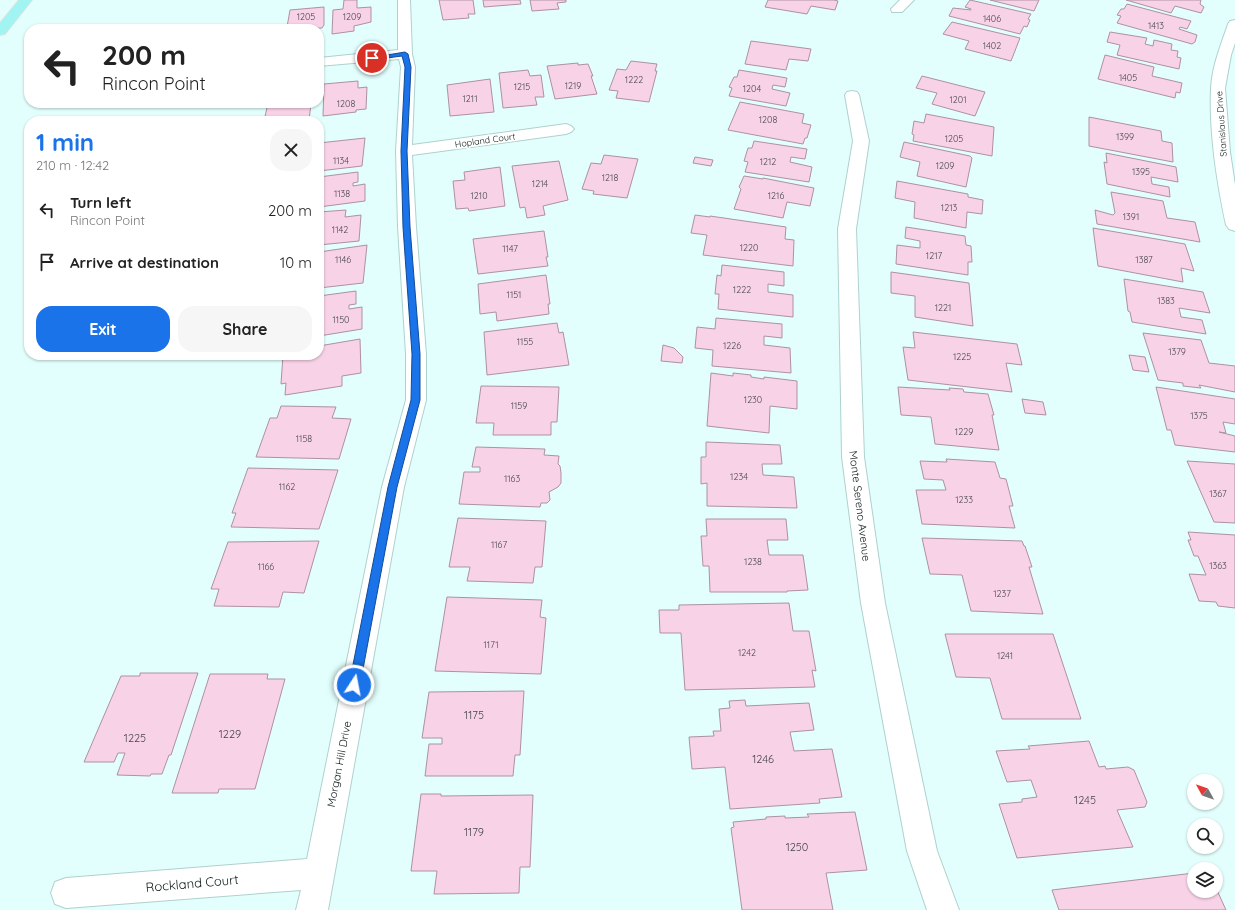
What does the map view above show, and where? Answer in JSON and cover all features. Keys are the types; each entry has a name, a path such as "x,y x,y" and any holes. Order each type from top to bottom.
{"main road":[{"path":"0,31 26,0"}],"street":[{"name":"Morgan Hill Drive","path":"312,910 393,487 416,400 416,354 407,234 404,151 408,67 405,54 406,36 404,0"},
{"path":"897,9 908,0"},
{"name":"Stanislaus Drive","path":"1235,24 1224,55 1218,88 1222,152 1228,194 1235,225"},
{"path":"324,62 405,54"},
{"name":"Monte Sereno Avenue","path":"852,94 861,141 847,229 853,457 873,602 921,844 943,910"},
{"name":"Hopland Court","path":"404,151 566,129"},
{"name":"Rockland Court","path":"66,893 318,873"}],"building":[{"path":"344,0 357,0 357,8 371,7 371,22 354,26 354,31 332,34 333,10 343,9"},
{"path":"439,0 473,0 475,14 468,14 469,18 443,20"},
{"path":"483,0 520,0 521,4 484,7"},
{"path":"530,0 566,0 566,2 557,3 559,9 532,11"},
{"path":"768,0 838,1 835,10 811,6 807,14 765,7"},
{"path":"970,0 1031,14 1028,19 1030,20 1027,27 1024,26 1020,34 949,16 953,8 971,10 965,7"},
{"path":"990,0 1039,0 1034,11"},
{"path":"1126,0 1201,0 1200,4 1204,7 1201,13 1175,6 1171,13"},
{"path":"1127,4 1191,21 1187,29 1180,27 1179,29 1197,35 1195,42 1192,44 1117,23 1121,16 1117,15"},
{"path":"324,7 324,24 288,24 290,10"},
{"path":"952,22 1020,38 1011,61 965,49 969,41 943,34"},
{"path":"1110,32 1147,38 1145,44 1153,46 1154,40 1172,44 1171,50 1178,51 1177,57 1181,58 1179,69 1117,55 1120,45 1107,42"},
{"path":"751,41 811,49 808,61 789,59 786,70 745,64"},
{"path":"1105,55 1154,67 1152,76 1182,83 1180,93 1176,92 1175,98 1098,79"},
{"path":"631,61 657,64 655,71 657,71 649,102 616,98 618,91 609,90 617,69 626,70"},
{"path":"578,63 578,65 588,64 593,76 591,76 597,94 555,99 547,66"},
{"path":"528,70 530,76 541,75 544,97 535,97 537,105 503,108 499,73"},
{"path":"739,70 787,78 785,87 773,85 772,89 790,93 786,106 729,96 732,88 729,87 734,77 737,77"},
{"path":"922,76 985,92 975,116 932,104 937,93 916,88"},
{"path":"490,79 494,112 450,116 447,85"},
{"path":"358,81 358,88 367,87 366,109 356,110 356,112 323,116 324,84"},
{"path":"740,102 804,114 802,123 811,125 807,138 805,138 803,144 728,130"},
{"path":"267,108 310,108 310,116 265,116"},
{"path":"926,114 994,127 992,156 913,141 914,135 912,134 914,121 924,123"},
{"path":"1089,117 1161,131 1162,141 1172,143 1173,162 1089,146"},
{"path":"365,138 362,166 324,170 324,142"},
{"path":"754,141 807,149 805,159 791,157 790,162 812,167 809,182 745,172 748,162 744,161 748,148 752,148"},
{"path":"904,142 970,156 972,158 966,187 917,176 920,162 900,157"},
{"path":"1106,153 1176,167 1178,182 1151,177 1152,184 1169,187 1170,197 1107,184 1104,162 1107,163"},
{"path":"604,155 638,159 627,198 593,194 594,191 582,189 591,163 601,164"},
{"path":"695,157 713,160 711,166 693,163"},
{"path":"559,161 568,200 543,206 545,215 527,218 525,207 520,208 512,166"},
{"path":"500,167 505,206 469,211 468,208 456,209 453,181 465,180 464,172"},
{"path":"358,172 358,182 353,183 353,186 365,184 365,201 324,206 324,176"},
{"path":"744,176 763,178 814,188 810,206 787,202 783,218 734,209 741,189 739,187"},
{"path":"897,181 968,194 968,197 983,200 982,214 967,212 966,228 914,218 915,202 895,198"},
{"path":"1111,192 1163,201 1167,218 1195,222 1200,242 1097,224 1095,210 1113,215 1115,213"},
{"path":"346,210 345,217 361,215 359,241 324,244 324,212"},
{"path":"695,215 786,227 785,239 794,240 793,266 703,255 707,235 691,233"},
{"path":"906,227 965,236 966,245 971,246 972,262 968,262 968,275 896,264 897,245 920,248 920,241 905,238"},
{"path":"1093,228 1185,244 1194,271 1181,268 1183,282 1098,266"},
{"path":"544,231 548,266 478,274 473,239"},
{"path":"367,245 363,283 324,287 324,251"},
{"path":"722,265 784,272 784,286 768,284 768,292 793,295 793,317 718,309 719,294 715,294 717,275 721,276"},
{"path":"891,272 969,283 973,326 915,317 915,296 891,293"},
{"path":"546,275 550,304 548,304 549,314 497,321 496,312 480,314 478,284"},
{"path":"1124,279 1203,292 1210,313 1179,308 1181,317 1202,320 1206,334 1132,322 1130,312 1128,311"},
{"path":"356,291 356,304 349,305 349,309 362,307 362,329 324,335 324,295"},
{"path":"716,318 782,324 782,338 764,336 764,345 790,348 791,373 712,366 713,350 695,348 697,327 715,329"},
{"path":"557,323 559,333 563,332 569,365 487,375 484,332"},
{"path":"913,332 1017,344 1022,365 1006,363 1012,392 908,380 903,347 915,348"},
{"path":"1143,333 1201,340 1209,363 1235,366 1235,392 1199,385 1201,388 1183,386 1183,383 1158,380"},
{"path":"360,339 361,373 342,376 342,386 285,395 286,383 281,384 283,360 324,360 324,345"},
{"path":"663,345 674,348 683,357 682,363 661,361"},
{"path":"1129,355 1145,357 1149,372 1133,370"},
{"path":"711,373 733,376 733,373 751,375 751,377 764,379 764,377 797,381 797,409 770,406 769,433 707,426"},
{"path":"481,386 559,387 557,422 551,422 551,435 493,435 494,423 476,423"},
{"path":"898,387 950,390 949,388 963,389 964,392 988,394 994,415 992,415 999,450 935,444 931,417 901,415"},
{"path":"1156,387 1235,399 1235,424 1223,422 1226,433 1219,432 1235,436 1235,452 1175,445 1171,430 1167,430"},
{"path":"1022,399 1043,402 1046,415 1025,413"},
{"path":"281,406 336,407 332,418 351,419 339,459 256,457 270,418 277,418"},
{"path":"706,442 780,445 782,464 762,464 763,475 794,477 797,508 707,506 707,483 701,484 701,457 706,457"},
{"path":"476,447 545,449 544,455 559,456 558,464 560,466 561,483 558,487 549,492 550,500 547,503 541,503 540,507 459,504 464,472 480,472 480,467 472,467"},
{"path":"946,459 995,462 1000,478 1006,479 1013,506 1009,506 1015,528 922,524 916,490 946,490 943,480 924,479 920,461 947,462"},
{"path":"1187,461 1235,464 1235,523 1214,522"},
{"path":"248,468 338,470 319,529 231,527 236,513 232,513"},
{"path":"458,518 546,521 542,567 535,567 533,583 467,581 470,567 449,567"},
{"path":"706,519 786,519 788,540 767,540 769,555 803,555 808,590 787,592 710,592 709,566 703,566 701,536 707,536"},
{"path":"1188,532 1235,535 1235,608 1218,606 1216,602 1199,601 1189,574 1206,575 1198,556 1194,556 1188,540 1191,540"},
{"path":"922,538 1022,541 1032,567 1029,567 1043,614 971,611 962,575 930,574"},
{"path":"319,541 304,593 283,592 279,607 214,606 219,589 211,589 228,542"},
{"path":"447,597 542,600 540,617 546,618 541,674 435,671"},
{"path":"789,603 793,631 809,631 816,671 812,670 815,687 685,690 681,633 660,633 659,610 679,610 679,605"},
{"path":"945,634 1053,634 1081,719 1002,719 990,678 956,677"},
{"path":"140,673 198,673 171,755 169,755 162,774 151,774 150,776 117,775 125,753 118,753 114,762 84,762 121,676 140,676"},
{"path":"210,674 268,674 267,679 285,679 255,789 219,789 218,793 172,793"},
{"path":"524,691 520,755 515,755 513,776 425,776 429,744 442,744 442,738 422,738 429,692"},
{"path":"745,700 746,706 809,703 814,730 790,732 794,751 832,749 842,797 819,799 820,803 730,809 725,767 692,769 689,737 714,736 713,731 721,731 719,709 730,708 729,701"},
{"path":"1089,741 1099,767 1105,766 1106,769 1128,767 1134,770 1147,802 1145,807 1117,810 1133,847 1017,858 999,804 1022,802 1022,799 1037,797 1031,780 1007,782 996,751 1030,749 1028,746"},
{"path":"421,794 441,794 441,796 533,795 530,867 520,867 519,893 434,894 437,871 411,871"},
{"path":"855,812 867,870 826,873 833,910 742,910 731,828 734,827 733,822 766,819 766,817 809,817 807,814"},
{"path":"1187,874 1187,898 1221,898 1226,910 1059,910 1052,890"}],"route":[{"path":"354,685 393,487 416,400 416,354 407,227 404,151 408,67 405,54 372,58"}]}
